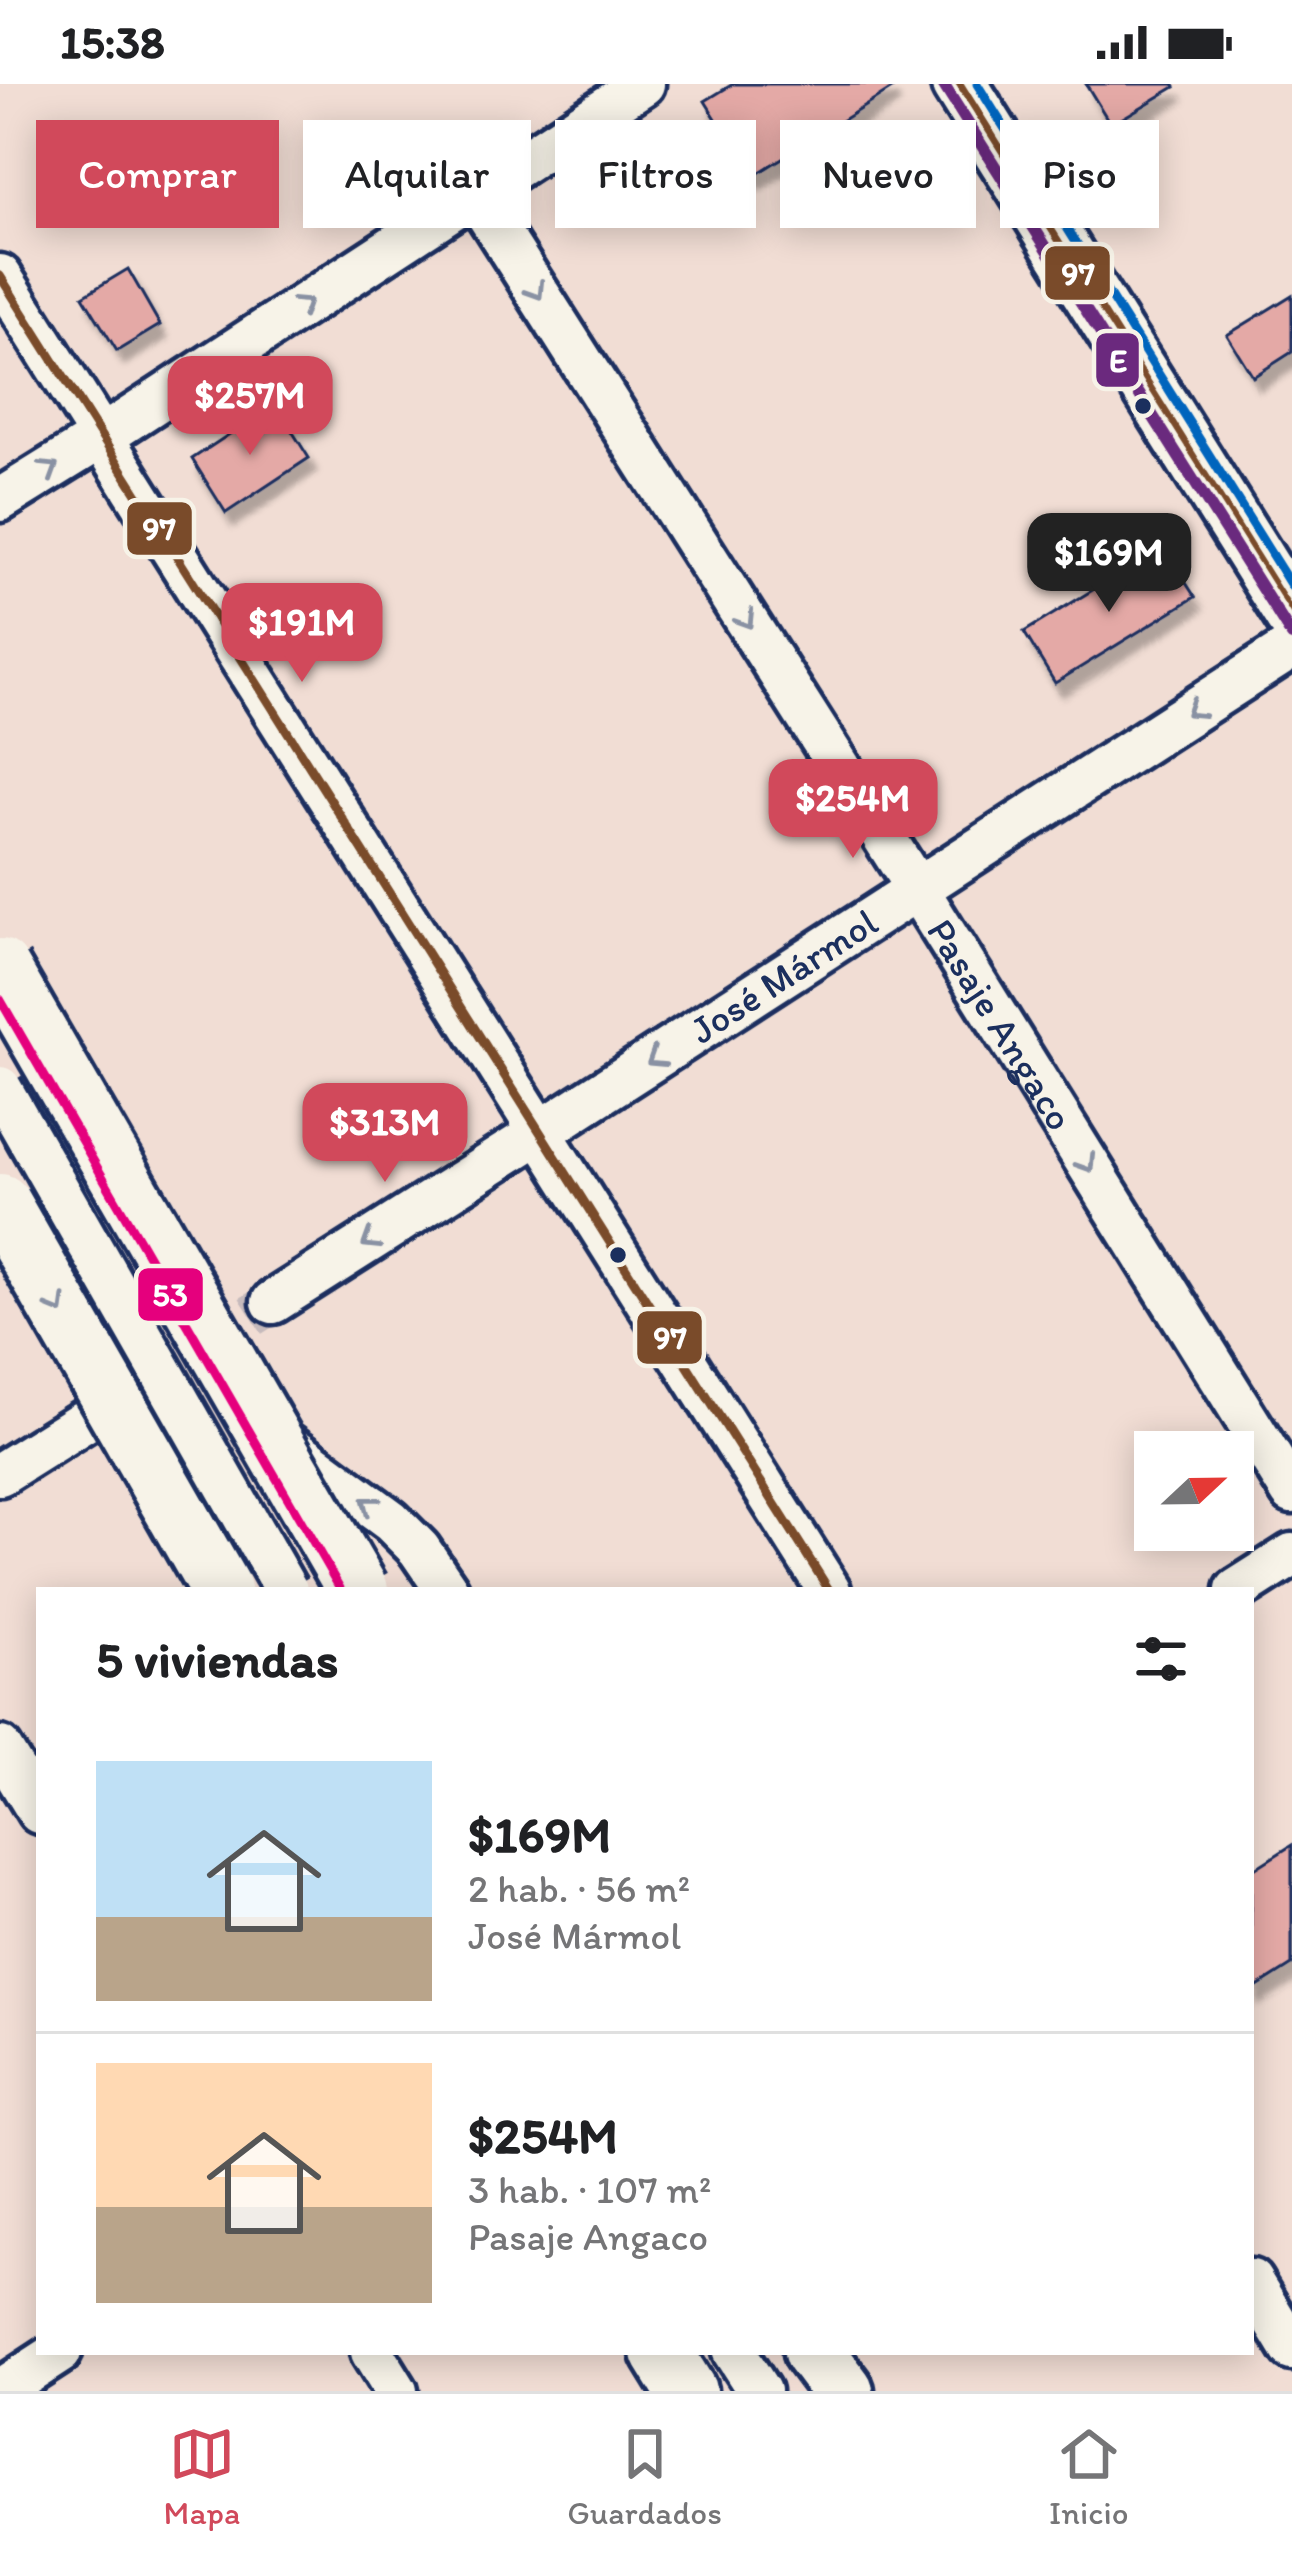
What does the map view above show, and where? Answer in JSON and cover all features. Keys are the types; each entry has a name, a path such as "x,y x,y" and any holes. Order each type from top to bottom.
{"highway":[{"path":"0,969 356,1587"},
{"path":"0,1204 207,1578"},
{"path":"664,2355 686,2391"},
{"path":"816,2355 843,2391"}],"main road":[{"path":"959,84 1292,615"}],"street":[{"path":"531,156 644,84"},
{"path":"0,500 420,228"},
{"name":"Pasaje Angaco","path":"495,228 1292,1492"},
{"path":"0,276 827,1587"},
{"name":"José Mármol","path":"273,1302 1292,647"},
{"path":"0,1088 284,1587"},
{"path":"0,1474 86,1420"},
{"path":"265,1428 392,1521 445,1587"},
{"path":"1243,1587 1292,1555"},
{"path":"0,1748 36,1806"},
{"path":"1254,2286 1292,2349"},
{"path":"0,2391 55,2355"},
{"path":"374,2355 396,2391"},
{"path":"736,2355 759,2391"}],"building":[{"path":"733,84 890,84 892,89 843,120 780,120 780,159 756,174 756,120 717,120 705,101"},
{"path":"1086,84 1175,87 1119,120 1108,120"},
{"path":"128,269 160,325 117,351 83,296"},
{"path":"1292,295 1292,352 1253,377 1227,335"},
{"path":"275,404 309,458 226,513 192,459"},
{"path":"1163,547 1195,597 1055,683 1024,632"},
{"path":"1292,1845 1292,1965 1254,1989 1254,1869"}],"tunnel":[{"path":"91,1417 273,1302"}],"transit line":[{"name":"E","path":"943,84 1292,636"},
{"name":"97","path":"959,84 1292,615"},
{"path":"977,84 1292,587"},
{"name":"53","path":"946,92 1279,623"},
{"name":"97","path":"0,276 827,1587"},
{"name":"53","path":"0,999 339,1587"}]}
